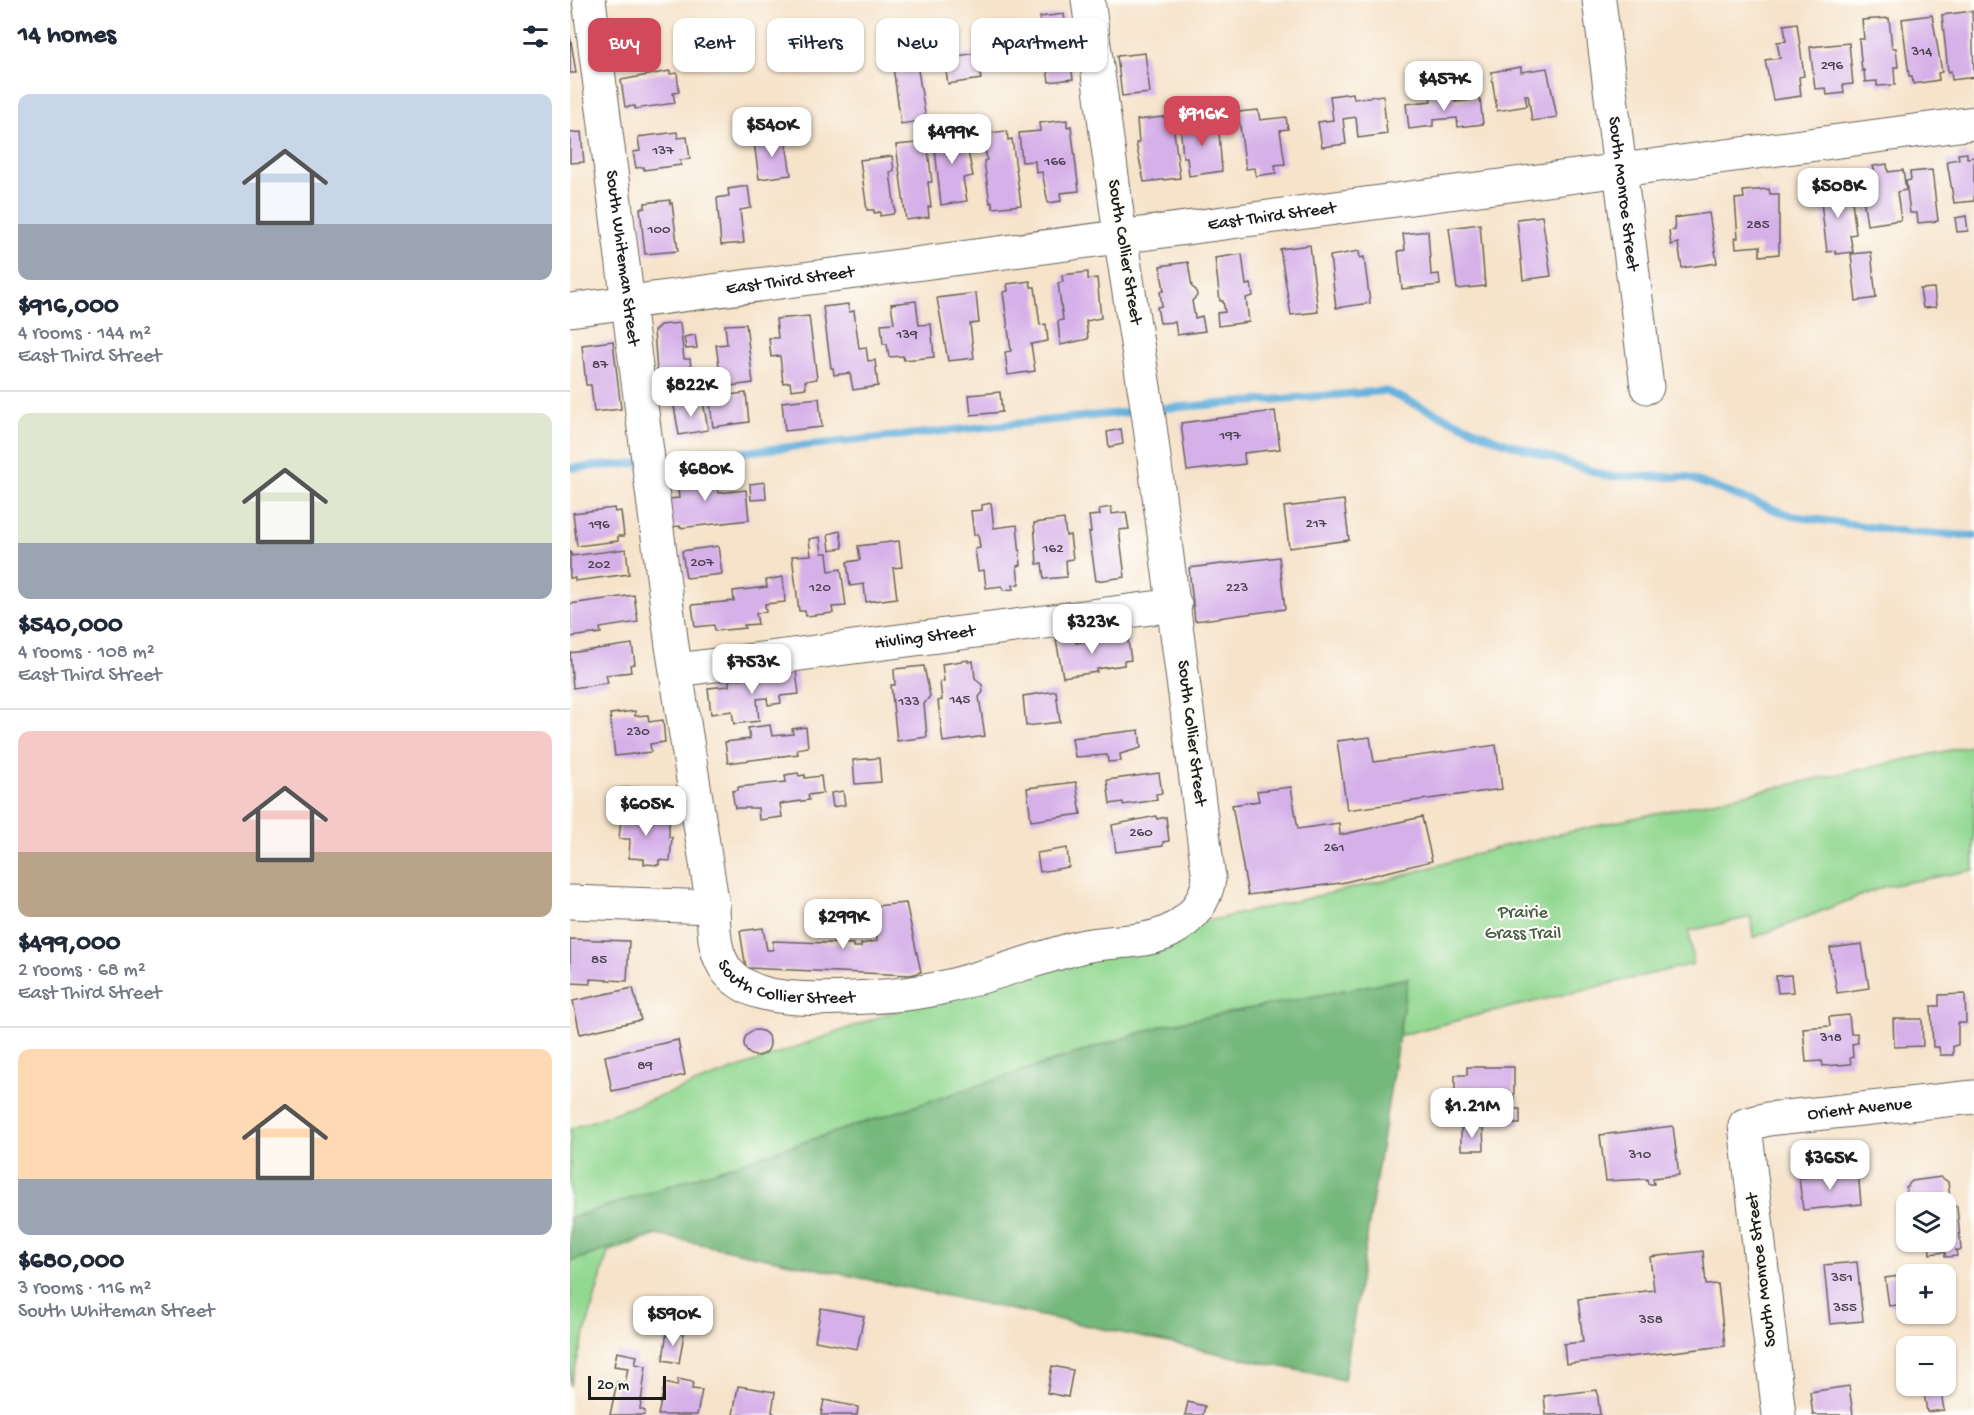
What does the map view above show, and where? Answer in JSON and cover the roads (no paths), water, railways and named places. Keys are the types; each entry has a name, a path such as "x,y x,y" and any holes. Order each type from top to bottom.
{"street":[{"name":"South Whiteman Street","path":"589,0 677,670 713,907"},
{"name":"South Collier Street","path":"713,907 714,940 720,960 729,974 764,994 798,997 874,996 920,992 1083,947 1161,934 1185,922 1199,908 1209,879 1148,408 1119,236 1088,0"},
{"name":"South Monroe Street","path":"1599,0 1647,387"},
{"name":"East Third Street","path":"570,310 1974,123"},
{"name":"Hivling Street","path":"677,670 1175,605"},
{"path":"570,902 713,907"},
{"name":"Orient Avenue","path":"1745,1125 1768,1119 1974,1097"},
{"name":"South Monroe Street","path":"1745,1125 1779,1415"}],"waterway":[{"path":"1155,409 1385,391 1495,439 1607,476 1686,477 1792,516 1907,532 1974,536"},
{"path":"656,461 1140,411"},
{"path":"570,468 641,463"}],"park label":[{"name":"Prairie Grass Trail","path":"1523,923"}]}
